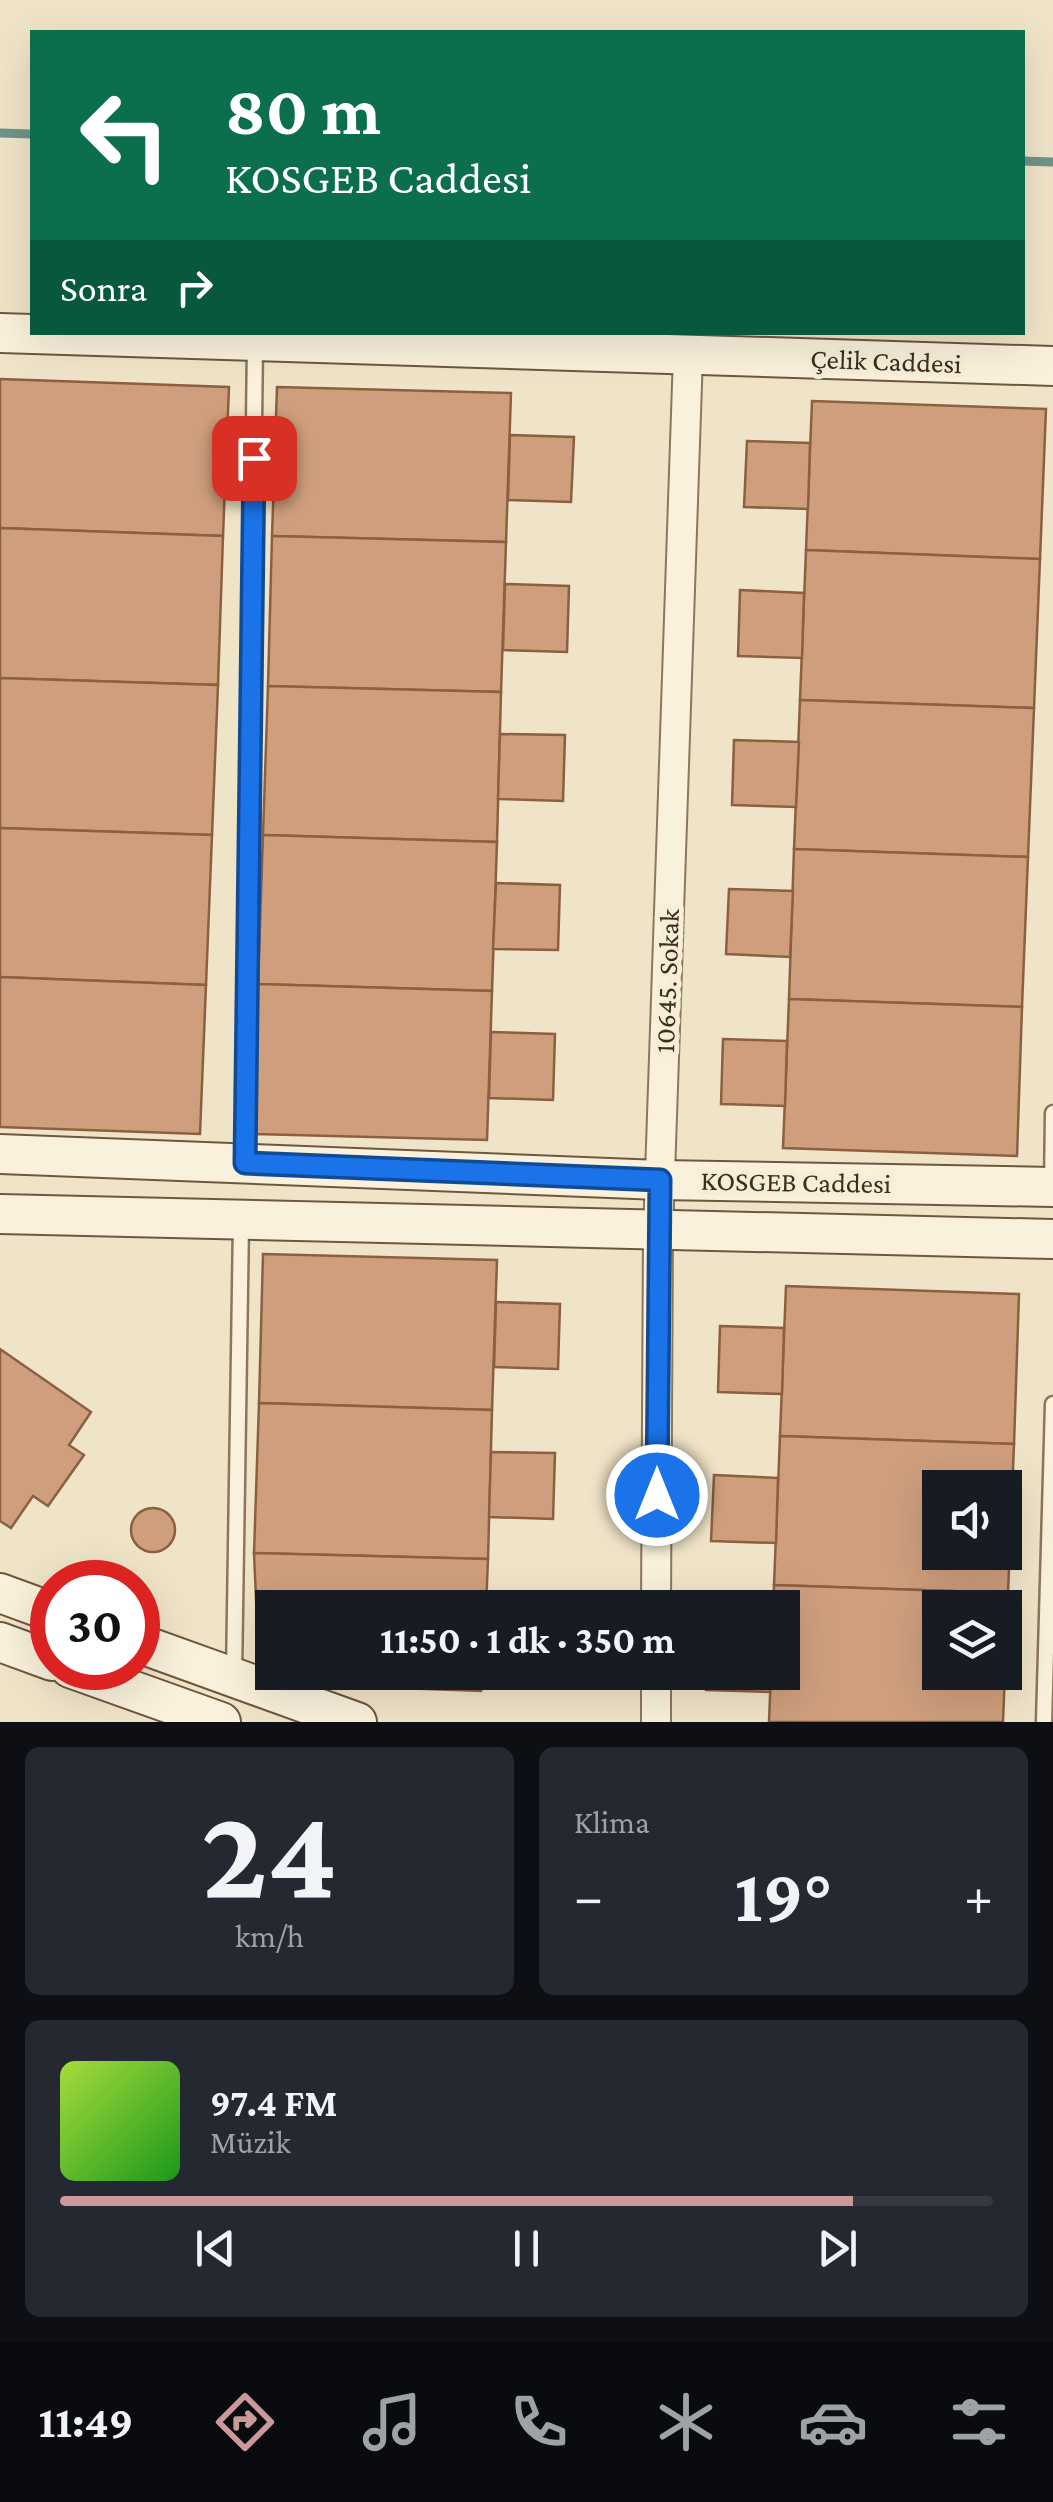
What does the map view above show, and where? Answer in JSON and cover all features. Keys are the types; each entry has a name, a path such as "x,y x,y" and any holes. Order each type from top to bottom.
{"main road":[{"name":"Çelik Caddesi","path":"0,333 30,334"},
{"name":"Çelik Caddesi","path":"64,335 1053,366"},
{"name":"KOSGEB Caddesi","path":"0,1154 660,1180 1052,1187"},
{"name":"KOSGEB Caddesi","path":"0,1214 1053,1240"},
{"path":"0,1593 30,1604"},
{"path":"0,1642 30,1653"},
{"path":"160,1652 356,1722"},
{"path":"132,1690 221,1722"}],"street":[{"name":"10645. Sokak","path":"656,1590 658,1233 688,354"},
{"path":"656,1690 656,1722"}],"lane":[{"path":"245,1163 255,341"},
{"path":"1052,1187 1053,1113"},
{"path":"234,1679 240,1222"},
{"path":"1044,1722 1053,1404"}],"building":[{"path":"0,379 229,387 223,536 0,528"},
{"path":"277,387 511,393 506,542 272,536"},
{"path":"812,401 1046,409 1040,559 806,550"},
{"path":"510,435 574,437 571,502 508,500"},
{"path":"747,441 810,443 808,509 744,507"},
{"path":"0,528 223,536 218,685 0,678"},
{"path":"272,536 506,542 501,692 268,686"},
{"path":"806,550 1040,559 1034,708 800,700"},
{"path":"505,584 569,586 567,652 503,650"},
{"path":"740,590 804,593 802,658 738,656"},
{"path":"0,678 218,685 212,835 0,828"},
{"path":"268,686 501,692 497,842 263,835"},
{"path":"800,700 1034,708 1028,857 794,849"},
{"path":"500,734 565,735 563,801 498,799"},
{"path":"734,740 799,742 796,807 732,805"},
{"path":"0,828 212,835 206,985 0,977"},
{"path":"263,835 497,842 492,991 258,984"},
{"path":"794,849 1028,857 1022,1007 789,999"},
{"path":"496,883 560,885 558,950 493,949"},
{"path":"729,889 793,891 790,957 726,954"},
{"path":"0,977 206,985 200,1134 0,1127"},
{"path":"258,984 492,991 487,1140 253,1134"},
{"path":"789,999 1022,1007 1017,1156 783,1148"},
{"path":"491,1032 555,1034 553,1100 489,1098"},
{"path":"723,1039 787,1041 785,1106 721,1104"},
{"path":"263,1254 497,1260 492,1410 259,1403"},
{"path":"786,1286 1019,1294 1014,1444 780,1436"},
{"path":"496,1302 560,1304 558,1369 494,1367"},
{"path":"720,1326 784,1328 782,1394 718,1392"},
{"path":"0,1349 91,1412 69,1445 84,1455 48,1506 33,1496 11,1528 0,1521"},
{"path":"259,1403 492,1410 488,1559 254,1553"},
{"path":"780,1436 1014,1444 1013,1470 922,1470 922,1570 1009,1570 1008,1590 774,1585"},
{"path":"491,1452 555,1453 553,1519 489,1517"},
{"path":"714,1475 778,1478 776,1543 711,1541"},
{"path":"153,1508 169,1514 175,1530 169,1546 153,1552 137,1546 131,1530 137,1514"},
{"path":"254,1553 488,1559 487,1590 256,1590"},
{"path":"774,1585 922,1590 922,1690 1004,1690 1003,1722 769,1722 770,1690 800,1690 800,1590 774,1590"},
{"path":"706,1690 770,1690 770,1692"}],"waterway":[{"path":"0,133 30,134"},
{"path":"1025,161 1053,162"}],"route":[{"path":"254,458 245,1163 660,1180 657,1495"}]}
